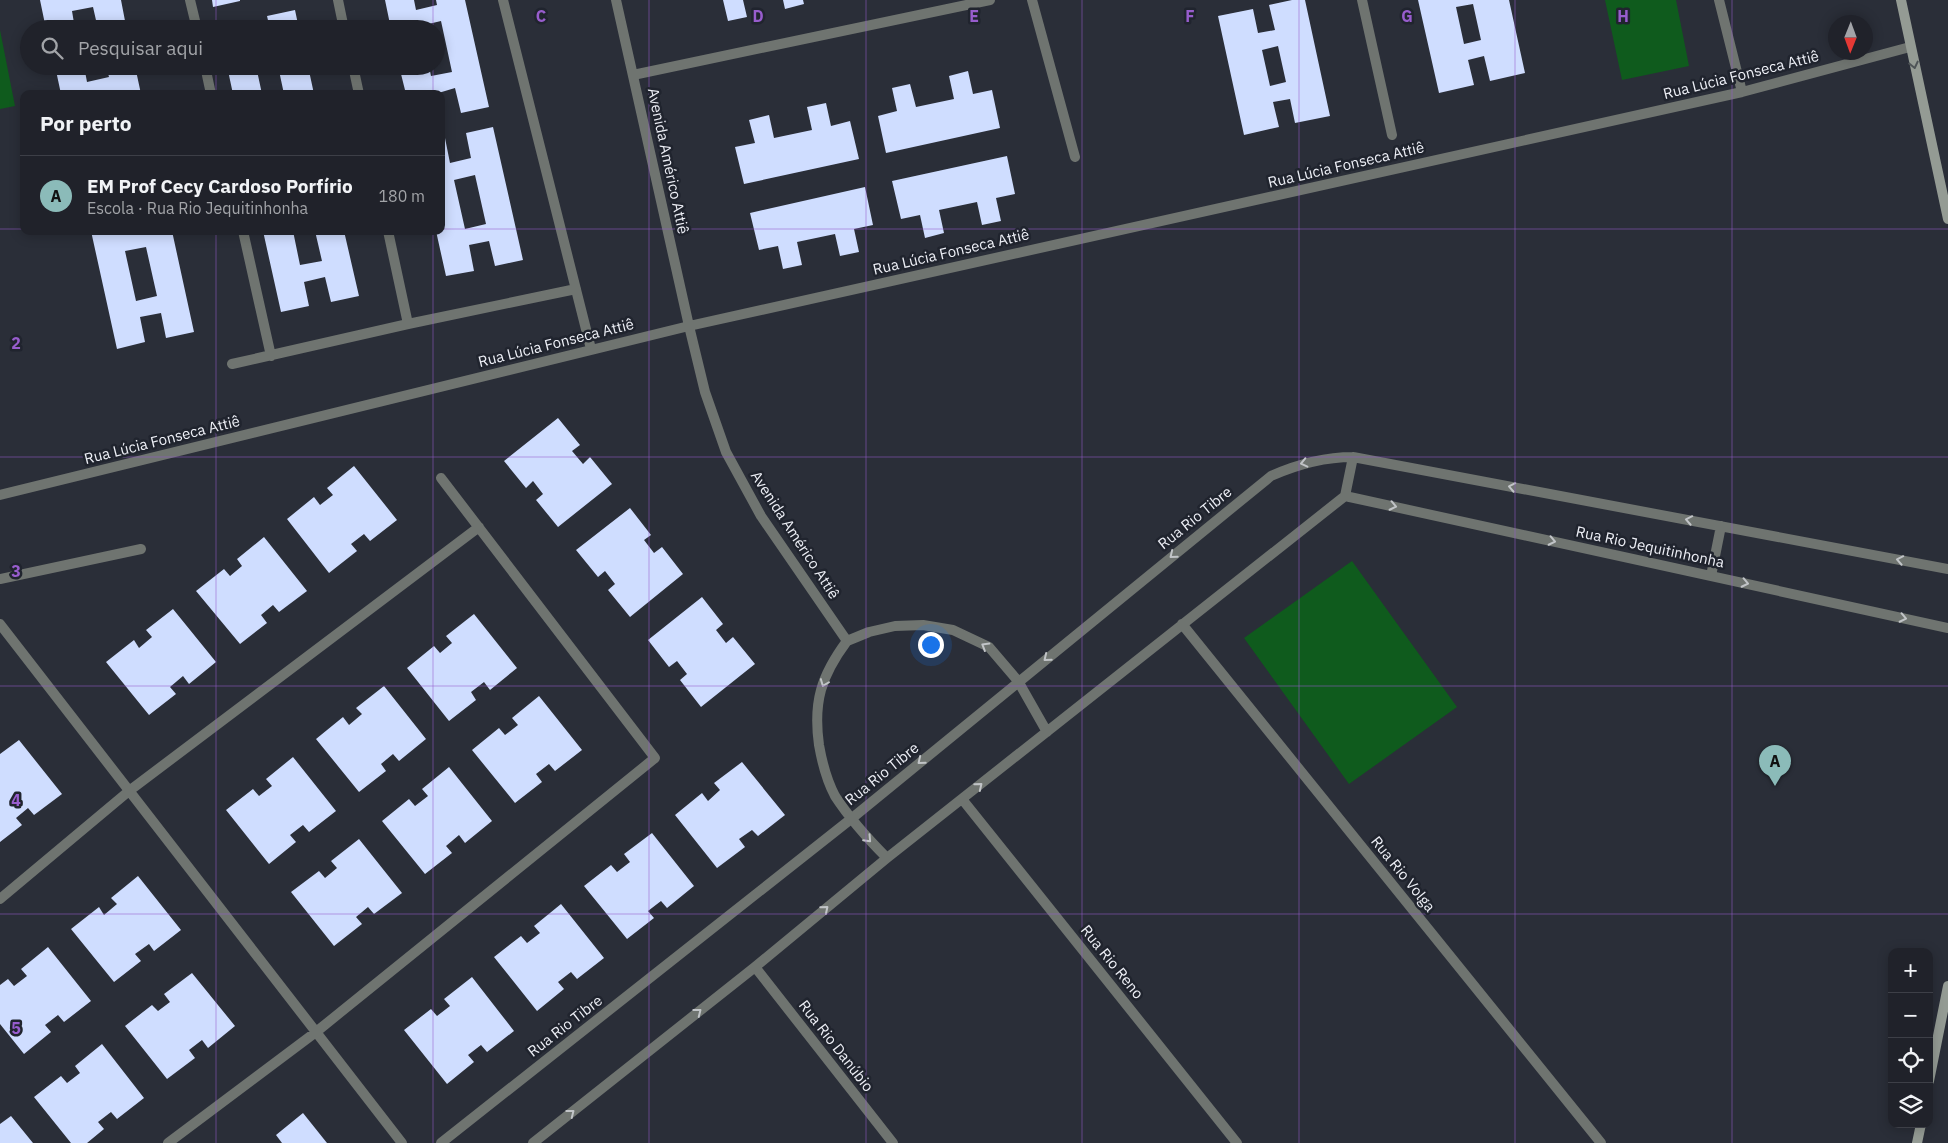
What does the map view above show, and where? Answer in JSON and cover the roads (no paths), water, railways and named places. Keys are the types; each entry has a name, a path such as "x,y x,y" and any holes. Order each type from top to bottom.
{"main road":[{"path":"1901,0 1948,219"},
{"path":"1933,1061 1948,986"},
{"path":"1917,1143 1920,1128"}],"street":[{"path":"190,0 195,20"},
{"path":"338,0 342,20"},
{"path":"504,0 591,349"},
{"name":"Avenida Américo Attiê","path":"616,0 705,392 726,452 761,516 847,641"},
{"path":"633,75 990,0"},
{"path":"1032,0 1075,156"},
{"path":"1362,0 1392,136"},
{"path":"1719,0 1742,92"},
{"name":"Rua Lúcia Fonseca Attiê","path":"0,495 689,326 1742,92 1910,47"},
{"path":"207,75 211,90"},
{"path":"354,75 357,90"},
{"path":"244,235 271,356"},
{"path":"389,235 408,324"},
{"path":"232,364 408,324 576,289"},
{"path":"533,1143 755,967 887,858 1345,496 1352,457 1948,569"},
{"name":"Rua Rio Tibre","path":"441,1143 851,819 1271,476 1294,466 1321,459 1352,457"},
{"path":"168,1143 316,1032 655,758 441,478"},
{"name":"Rua Rio Jequitinhonha","path":"1345,496 1948,628"},
{"path":"1711,576 1721,526"},
{"path":"0,899 129,791 479,527"},
{"path":"0,579 140,549"},
{"path":"0,624 402,1143"},
{"name":"Rua Rio Volga","path":"1182,624 1601,1143"},
{"path":"887,858 851,819 834,794 821,760 817,729 817,706 822,687 833,660 847,641 869,632 895,626 923,625 953,630 989,647 1018,681 1047,732"},
{"name":"Rua Rio Reno","path":"962,799 1238,1143"},
{"name":"Rua Rio Danúbio","path":"755,967 893,1143"}],"place":[{"name":"EM Prof Cecy Cardoso Porfírio","path":"1775,786"}]}
